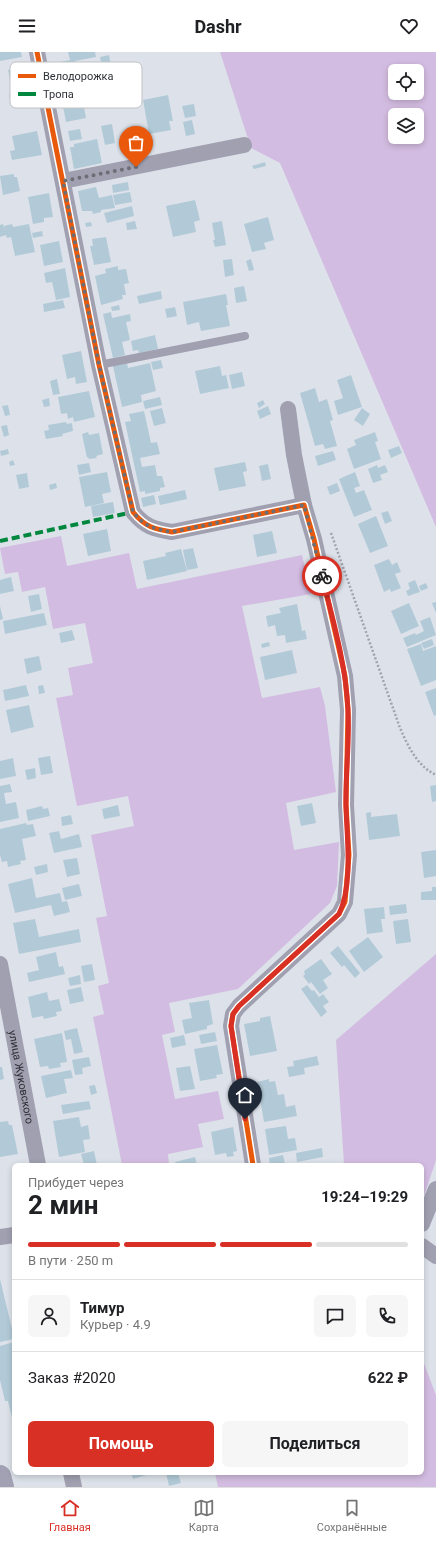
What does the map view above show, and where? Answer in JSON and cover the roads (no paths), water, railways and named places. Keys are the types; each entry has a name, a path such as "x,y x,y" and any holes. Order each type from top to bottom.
{"main road":[{"path":"0,1476 3,1487"}],"street":[{"path":"37,52 39,62"},
{"path":"48,108 99,365 133,512 140,522 155,530 172,532 304,505"},
{"path":"63,181 244,146"},
{"path":"253,1163 231,1026 233,1014 239,1006 339,914 345,902 349,855 346,805 348,710 345,676 314,539 304,505 294,455 288,409"},
{"name":"улица Жуковского","path":"0,964 38,1163"},
{"path":"424,1219 436,1189"},
{"path":"0,1238 12,1235"},
{"path":"424,1247 436,1256"},
{"path":"71,1475 74,1487"}],"lane":[{"path":"99,365 245,336"}]}
